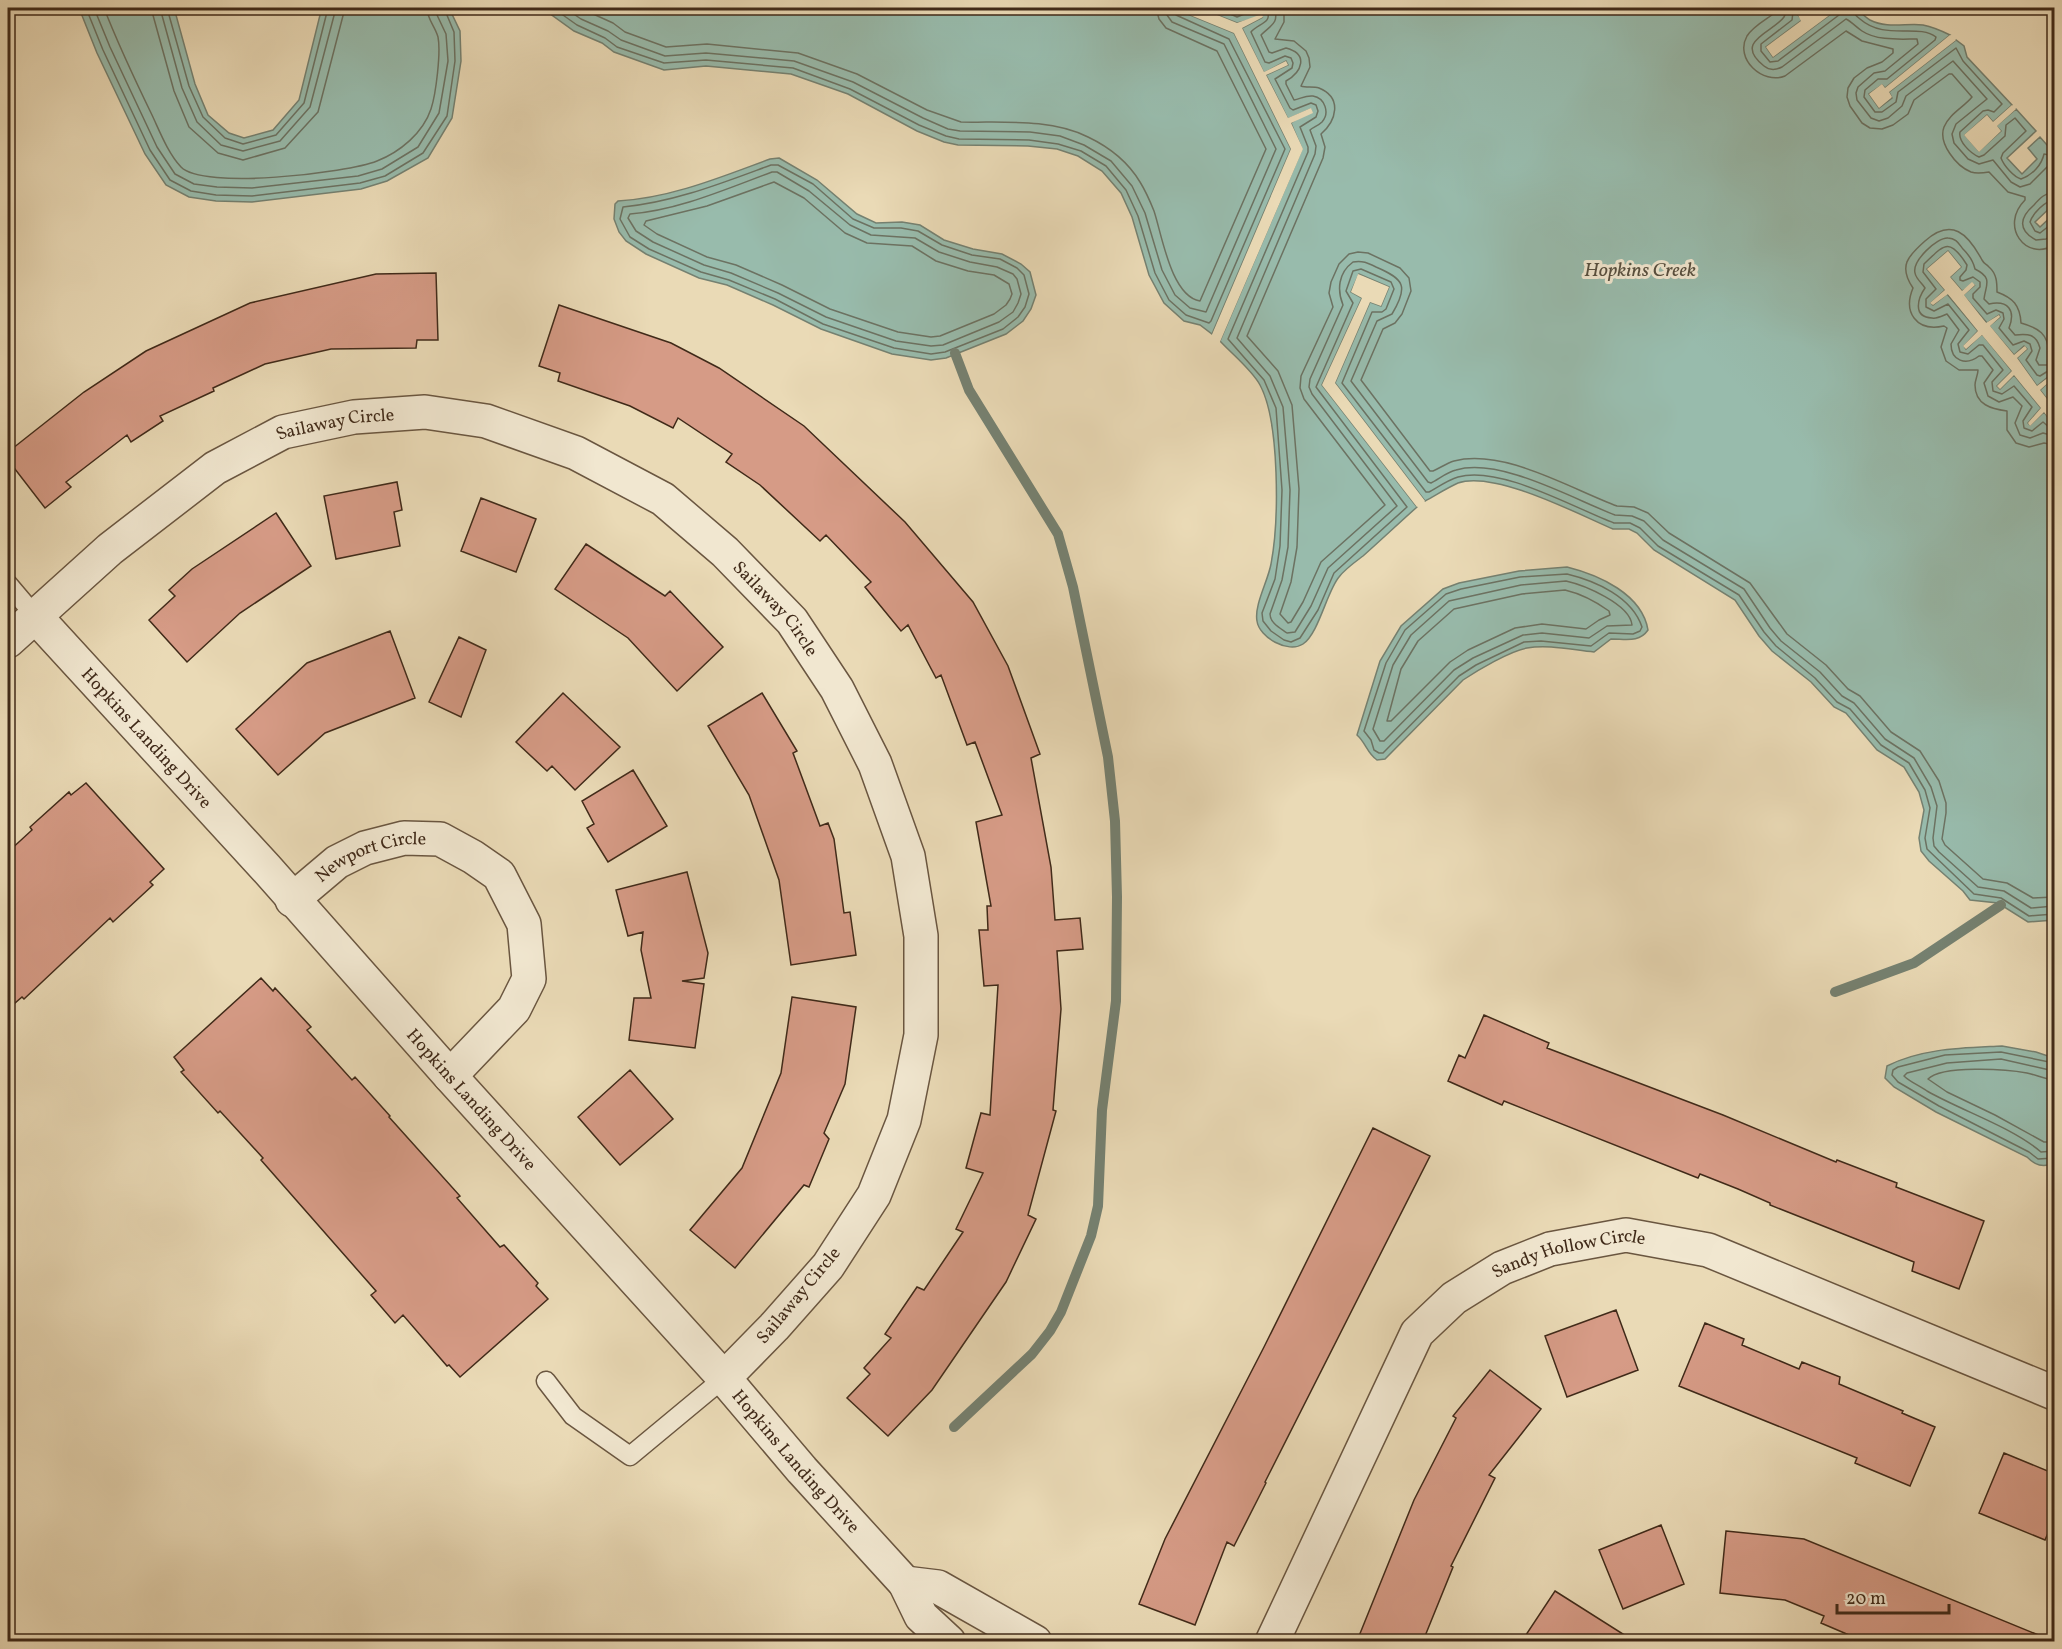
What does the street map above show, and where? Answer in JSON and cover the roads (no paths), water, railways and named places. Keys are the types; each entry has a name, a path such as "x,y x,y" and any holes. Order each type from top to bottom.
{"street":[{"name":"Sailaway Circle","path":"8,641 110,549 215,468 283,432 354,417 425,412 486,421 576,453 663,499 726,552 792,621 837,689 875,764 908,856 921,936 921,1035 904,1120 874,1195 828,1266 774,1327 724,1378"},
{"name":"Hopkins Landing Drive","path":"36,617 266,868 450,1076 724,1378 802,1470 905,1583 921,1616 949,1641"},
{"name":"Newport Circle","path":"292,900 338,862 365,848 404,838 440,839 499,875 524,924 529,978 514,1010 450,1076"},
{"name":"Sandy Hollow Circle","path":"1272,1641 1417,1333 1454,1298 1502,1268 1550,1249 1626,1234 1708,1250 2055,1393"},
{"path":"905,1583 938,1587 1035,1641"}],"lane":[{"path":"8,584 36,617"},
{"path":"546,1381 573,1416 630,1456 724,1378"}],"water":[{"path":"79,8 172,8 176,15 195,84 208,115 229,133 244,138 273,130 299,100 320,15 324,8 449,8 460,31 461,61 452,118 428,158 387,181 361,189 252,202 216,201 189,197 166,185 145,154 97,53"},
{"path":"542,8 1173,8 1234,33 1291,149 1212,334 1200,325 1184,321 1164,303 1149,275 1132,217 1121,193 1102,171 1078,156 1057,149 1028,146 958,145 944,142 917,131 848,94 791,74 706,66 664,70 614,52 602,43 574,31"},
{"name":"Hopkins Creek","path":"1220,8 1808,8 1798,15 1802,20 1766,47 1773,57 1839,8 1856,8 1876,23 1923,25 1950,35 1885,88 1882,85 1869,94 1879,108 1892,98 1889,92 1956,40 1964,46 1967,57 2012,105 1993,122 1987,115 1965,135 1979,151 2001,131 1996,126 2016,109 2036,131 2007,158 2022,174 2037,159 2028,148 2040,137 2054,153 2054,204 2035,222 2040,227 2054,214 2054,408 2040,390 2051,380 2048,377 2037,386 2017,358 2027,349 2024,346 2014,355 1989,326 2000,317 1999,315 1987,323 1963,295 1975,285 1962,291 1950,277 1961,267 1948,251 1927,269 1945,290 1931,303 1933,305 1947,294 1978,331 1964,346 1966,349 1982,334 2012,371 1997,386 2000,389 2014,375 2041,408 2028,423 2030,425 2044,412 2054,425 2054,920 2028,922 1998,903 1970,900 1921,851 1919,838 1924,810 1919,792 1904,767 1877,750 1846,713 1834,707 1811,682 1772,651 1735,600 1654,550 1637,533 1629,529 1613,529 1558,504 1514,488 1492,483 1474,481 1458,483 1425,501 1335,383 1370,302 1381,306 1389,287 1359,274 1351,292 1362,298 1322,385 1417,507 1341,574 1314,631 1303,644 1297,647 1282,645 1263,633 1257,621 1257,615 1274,546 1276,499 1271,423 1267,402 1260,385 1247,368 1220,341 1302,149 1291,123 1311,109 1288,119 1266,75 1288,65 1286,61 1264,73 1242,28 1263,17 1237,23 1217,15"},
{"path":"779,158 817,180 857,214 876,223 902,222 920,225 944,240 973,249 1002,254 1021,264 1030,272 1036,295 1031,309 1023,321 1006,334 946,358 931,360 892,354 821,329 727,285 699,278 646,254 626,241 619,232 614,219 615,204 618,201 676,191"},
{"path":"1567,567 1605,581 1628,596 1644,617 1648,630 1636,639 1611,639 1594,652 1535,647 1503,657 1463,680 1385,759 1377,760 1374,757 1357,735 1380,661 1401,626 1443,589 1459,583 1519,571"},
{"path":"2002,1046 2054,1058 2054,1164 2036,1164 2027,1157 1936,1112 1894,1087 1885,1078 1887,1066 1914,1056 1943,1050"}],"waterway":[{"path":"954,1427 1032,1354 1050,1331 1061,1312 1091,1236 1098,1206 1102,1110 1116,1001 1117,897 1115,821 1108,757 1073,587 1058,534 969,390 955,353"},
{"path":"1835,992 1914,963 2001,905"}]}
